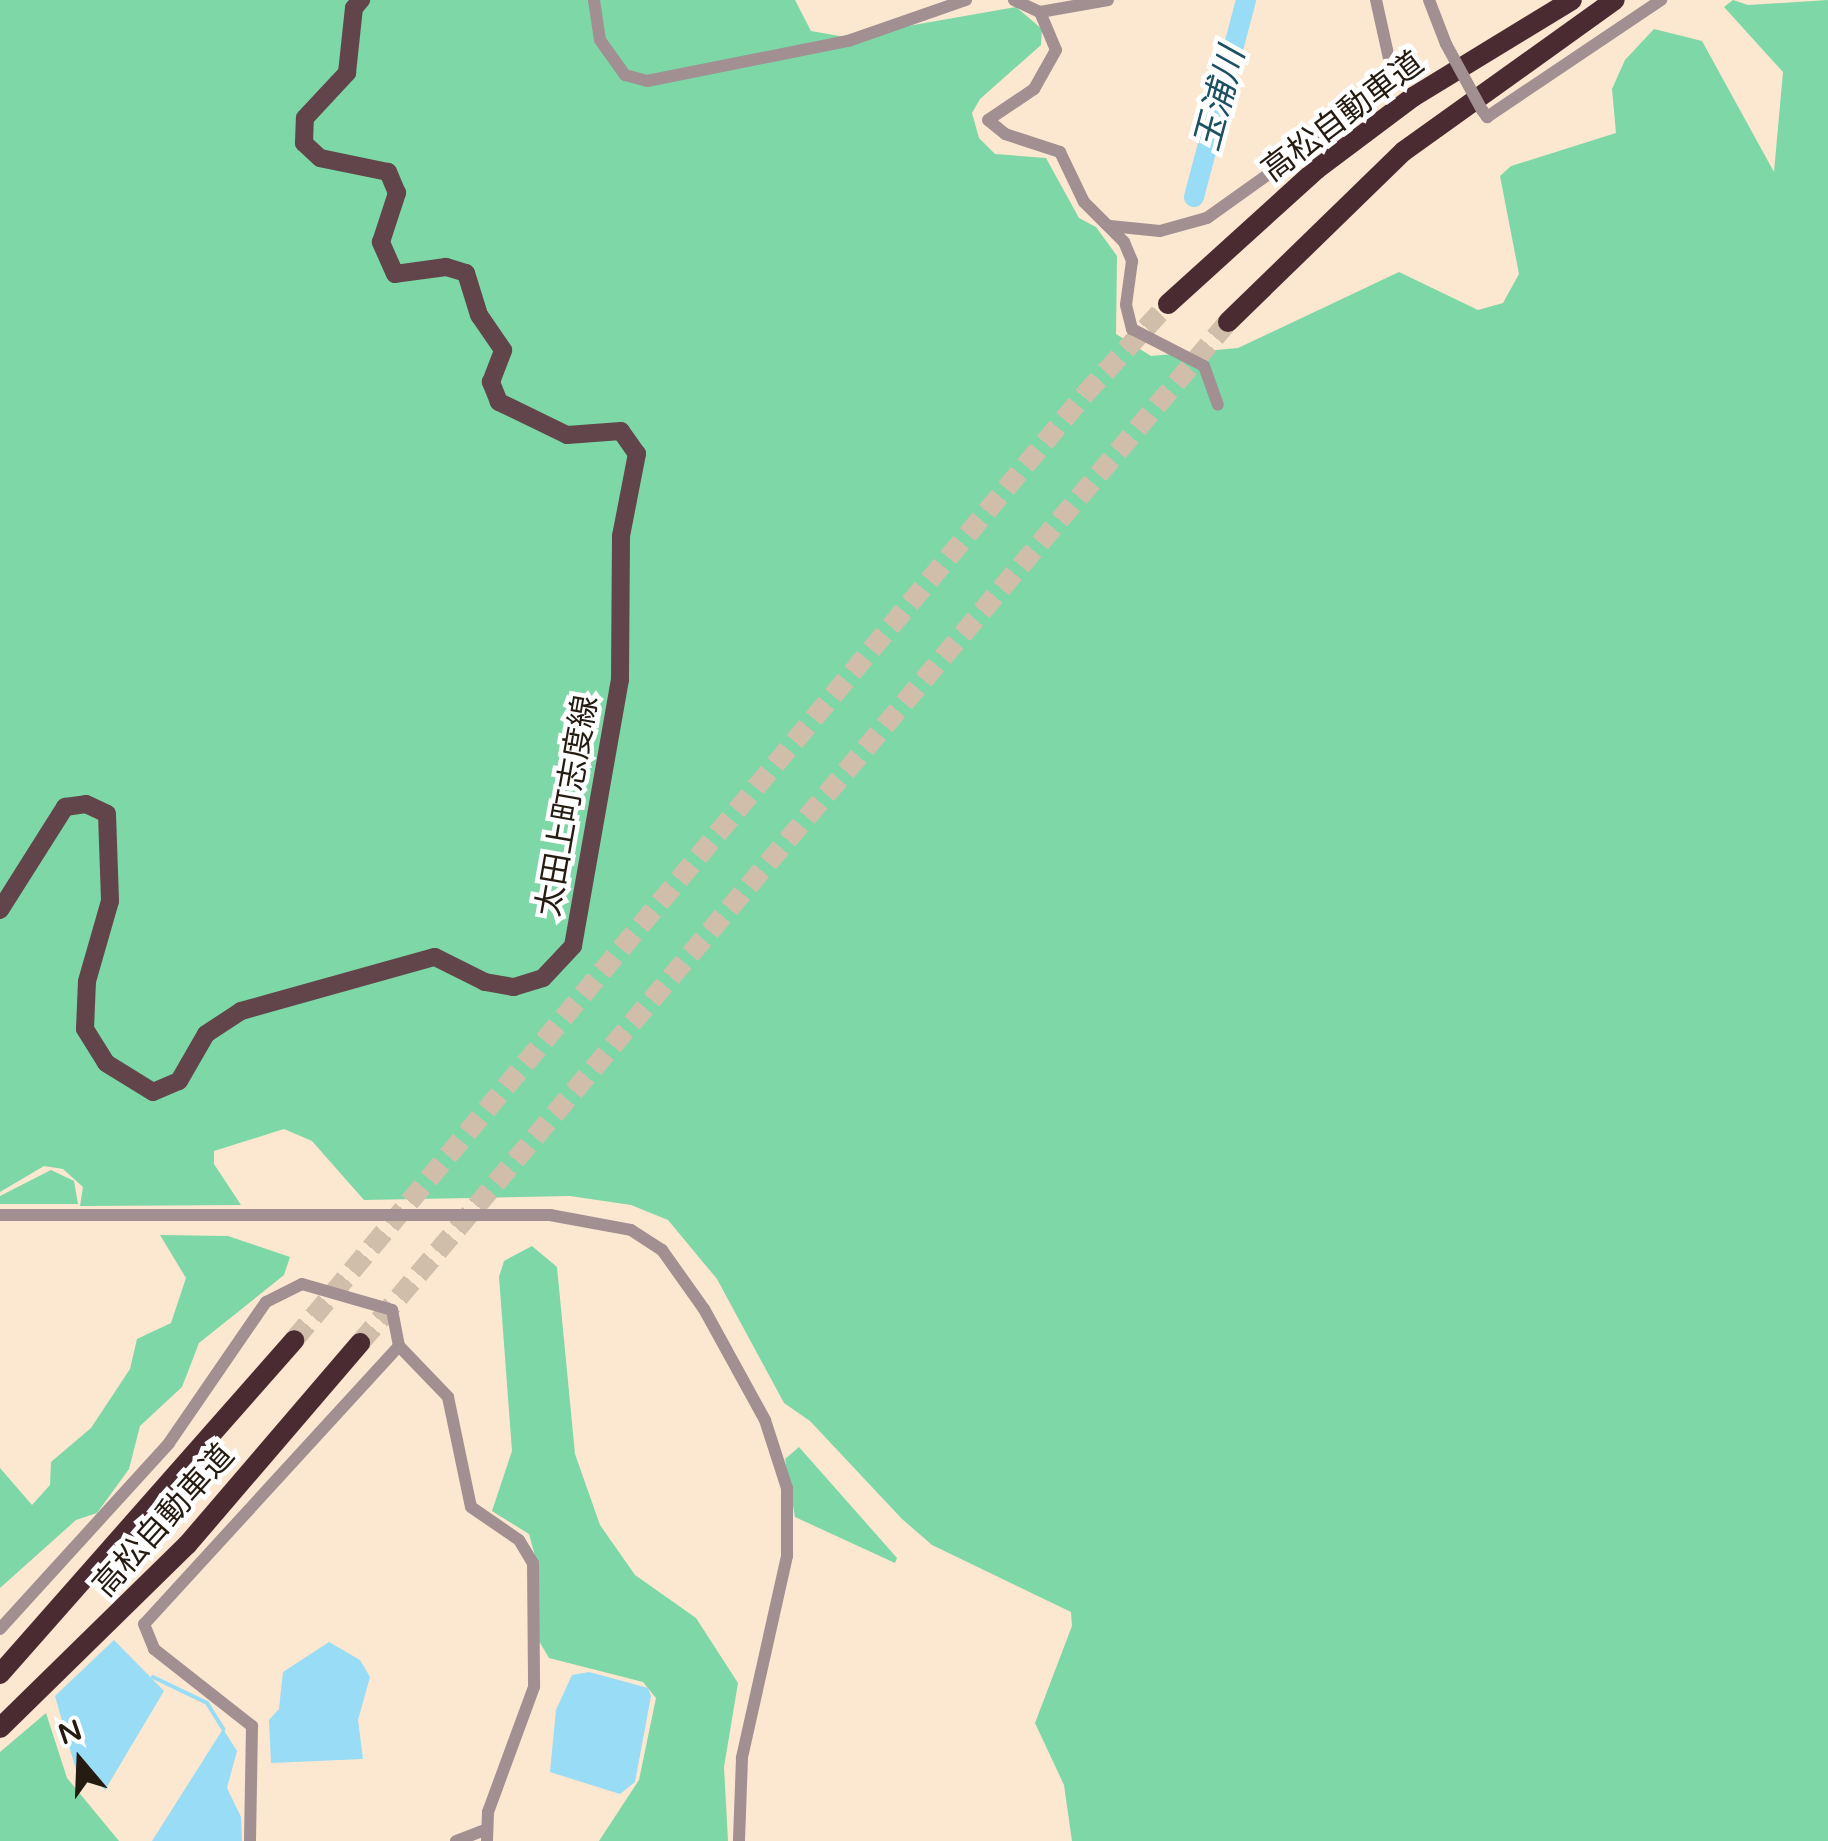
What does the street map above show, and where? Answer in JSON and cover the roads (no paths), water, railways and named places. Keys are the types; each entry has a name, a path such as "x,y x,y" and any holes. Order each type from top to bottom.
{"highway":[{"name":"高松自動車道","path":"1168,304 1317,169 1397,109 1572,0"},
{"name":"高松自動車道","path":"1228,322 1404,151 1615,0"},
{"name":"高松自動車道","path":"0,1674 294,1340"},
{"name":"高松自動車道","path":"0,1728 187,1545 360,1343"}],"main road":[{"name":"太田上町志度線","path":"0,910 65,806 86,804 106,814 110,901 86,981 85,1029 106,1063 153,1092 179,1081 206,1034 241,1011 435,957 485,982 514,987 543,978 573,946 620,680 621,536 637,454 620,430 567,434 499,402 491,382 503,350 479,315 466,273 446,268 395,274 381,242 397,193 388,172 333,163 304,142 305,118 347,73 354,8 361,0"}],"street":[{"path":"594,0 600,40 626,75 647,81 848,41 966,0"},
{"path":"1014,0 1040,12 1055,37 1050,70 988,120 1006,134 1060,152 1084,202 1110,226 1132,261 1126,306 1132,328 1204,366 1218,405"},
{"path":"1040,12 1108,0"},
{"path":"1110,226 1160,231 1207,218 1333,128 1381,81 1390,64 1376,0"},
{"path":"1429,0 1446,44 1484,113 1661,0"},
{"path":"0,1215 561,1216 632,1230 662,1250 704,1308 765,1420 787,1488 787,1556 742,1758 739,1841"},
{"path":"0,1629 144,1473 266,1302 284,1288 302,1284 380,1304 396,1320 399,1346 448,1397 471,1507 519,1540 533,1563 534,1687 485,1836 456,1841"},
{"path":"250,1841 252,1726 154,1650 144,1624 399,1346"}],"water":[{"path":"114,1640 164,1691 105,1790 84,1766 76,1770 55,1696"},
{"path":"329,1642 360,1660 370,1677 358,1720 363,1759 271,1763 269,1720 279,1709 283,1672"},
{"path":"589,1672 648,1688 651,1696 635,1782 620,1794 550,1772 556,1710 572,1675"},
{"path":"223,1729 237,1751 227,1788 241,1817 242,1841 152,1841"}],"waterway":[{"name":"玉浦川","path":"1194,197 1246,0"},
{"path":"153,1677 207,1703 223,1729"}],"tunnel":[{"path":"294,1340 1085,394 1168,304"},
{"path":"360,1343 1228,322"}]}
